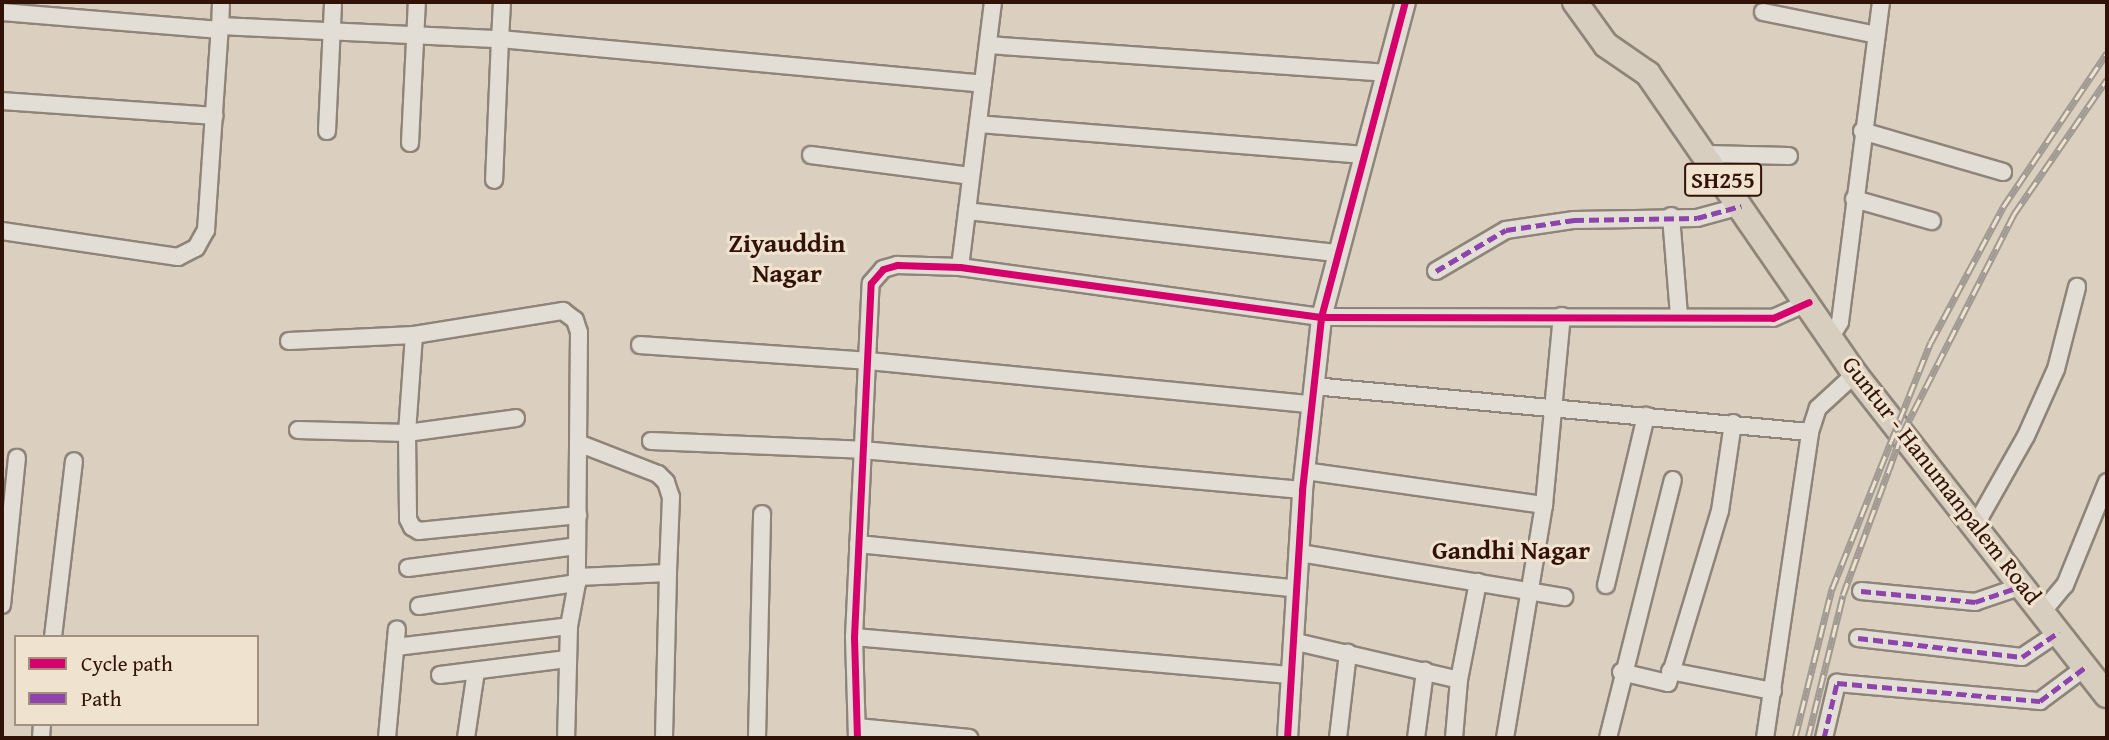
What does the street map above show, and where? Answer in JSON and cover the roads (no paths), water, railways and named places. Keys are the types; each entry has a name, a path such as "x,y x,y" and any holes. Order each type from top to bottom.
{"main road":[{"name":"Guntur - Hanumanpalem Road","path":"1575,2 1606,45 1648,74 1832,335 1855,374 1975,527 2025,585 2107,695"}],"street":[{"path":"2,231 178,257 196,248 206,230 222,2"},
{"path":"327,131 333,2"},
{"path":"410,143 417,2"},
{"path":"494,180 502,2"},
{"path":"960,267 993,2"},
{"path":"1287,738 1303,480 1321,317 1405,2"},
{"path":"1832,335 1840,322 1862,131 1881,2"},
{"path":"2,12 220,28 500,40 983,84"},
{"path":"1763,12 1877,35"},
{"path":"988,45 1385,73"},
{"path":"2,101 214,116"},
{"path":"978,124 1363,155"},
{"path":"1862,131 2003,172"},
{"path":"1706,154 1789,156"},
{"path":"811,155 970,176"},
{"path":"1854,199 1932,221"},
{"path":"1436,271 1506,230 1574,220 1671,215 1697,219 1741,206"},
{"path":"967,211 1337,253"},
{"path":"1671,215 1679,316"},
{"path":"969,738 857,733 854,637 871,283 883,269 897,265 960,267 1321,317 1773,318 1809,302"},
{"path":"1975,527 2026,436 2056,369 2077,287"},
{"path":"289,341 414,334 564,311 575,320 579,332 577,580 569,626 566,738"},
{"path":"1505,738 1544,505 1556,409 1562,316"},
{"path":"414,334 407,433 408,519 419,531 578,515"},
{"path":"640,345 1312,395 1556,409 1810,432"},
{"path":"1765,738 1810,432 1818,408 1855,374"},
{"path":"1606,585 1646,416"},
{"path":"298,430 407,433 516,418"},
{"path":"1621,672 1668,683 1720,511 1733,423"},
{"path":"652,441 862,450 1303,480 1544,505"},
{"path":"578,443 659,474 666,482 671,497 664,738"},
{"path":"2,605 17,458"},
{"path":"53,635 74,461"},
{"path":"1608,738 1621,672 1673,480"},
{"path":"2043,611 2065,585 2101,518 2107,482"},
{"path":"757,738 762,513"},
{"path":"858,544 1298,589"},
{"path":"408,568 577,546"},
{"path":"1300,553 1564,597"},
{"path":"419,606 577,580 668,573"},
{"path":"1454,738 1459,680 1478,582"},
{"path":"1861,591 1975,602 2025,585"},
{"path":"396,647 569,626"},
{"path":"387,738 397,629"},
{"path":"1858,638 2022,657 2059,632"},
{"path":"854,637 1289,675"},
{"path":"1292,641 1459,680"},
{"path":"1338,738 1348,653"},
{"path":"440,675 567,659"},
{"path":"1824,738 1837,683 2040,701 2087,666"},
{"path":"466,738 475,671"},
{"path":"1416,738 1425,671"},
{"path":"1670,671 1773,691"}],"railway":[{"path":"1795,738 1832,589 1931,342 2003,207 2107,53"},
{"path":"1808,738 1843,595 1902,434 2014,214 2107,79"}],"district":[{"name":"Ziyauddin Nagar","path":"787,258"},
{"name":"Gandhi Nagar","path":"1511,550"}]}
